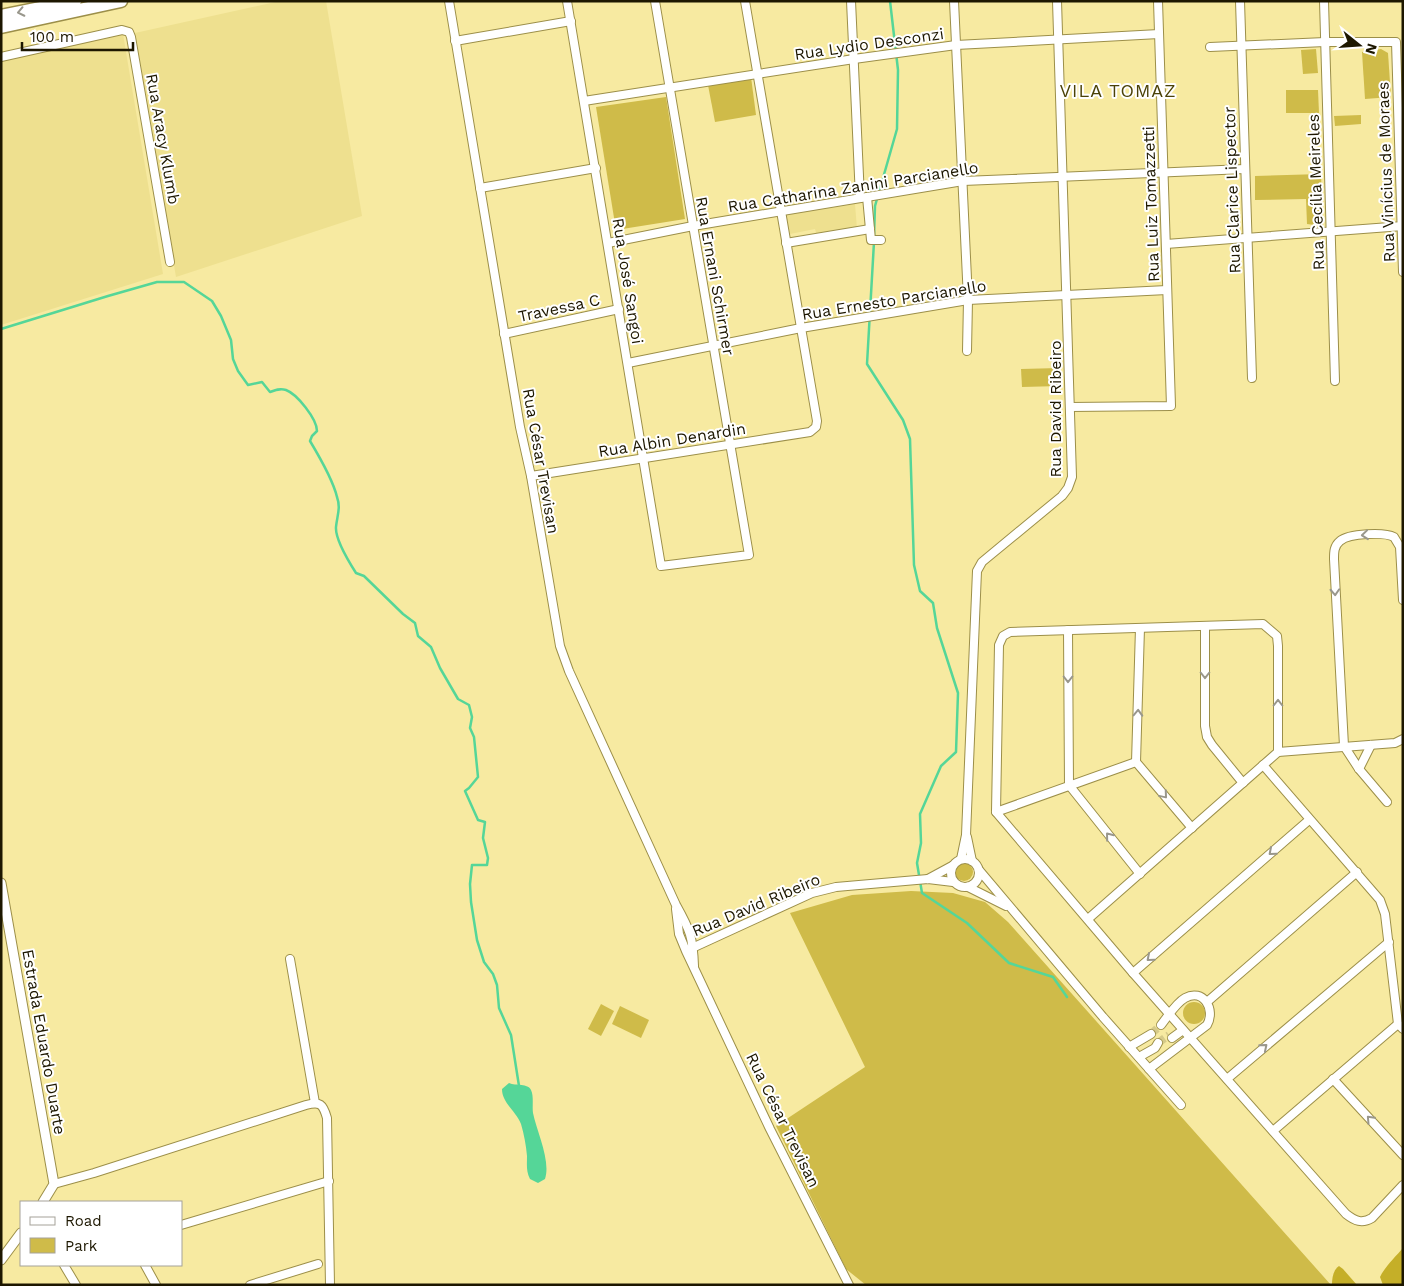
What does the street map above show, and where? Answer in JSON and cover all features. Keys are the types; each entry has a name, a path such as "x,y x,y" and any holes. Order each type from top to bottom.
{"highway":[{"path":"1,16 75,1"},
{"path":"1,27 120,1"}],"street":[{"name":"Rua César Trevisan","path":"449,1 520,427 531,476 560,646 565,663 676,905 688,927 694,966 770,1129 849,1285"},
{"name":"Rua José Sangoi","path":"567,1 661,566"},
{"name":"Rua Ernani Schirmer","path":"655,1 749,555 661,566"},
{"path":"745,1 801,328"},
{"path":"851,1 863,197 871,240 881,240"},
{"path":"954,1 968,300 967,351"},
{"name":"Rua David Ribeiro","path":"961,859 966,835 977,571 982,562 1062,496 1068,488 1072,477 1057,1"},
{"name":"Rua Luiz Tomazzetti","path":"1070,407 1171,406 1158,1"},
{"name":"Rua Clarice Lispector","path":"1240,1 1252,378"},
{"name":"Rua Cecília Meireles","path":"1324,1 1335,381"},
{"path":"455,41 571,21"},
{"name":"Rua Aracy Klumb","path":"1,57 122,30 128,32 131,37 170,262"},
{"name":"Rua Lydio Desconzi","path":"584,101 956,45 1160,34"},
{"path":"1210,47 1325,42"},
{"name":"Rua Vinícius de Moraes","path":"1325,42 1396,42 1403,272"},
{"path":"480,188 596,168"},
{"name":"Rua Catharina Zanini Parcianello","path":"608,243 693,226 963,181 1245,169"},
{"path":"1166,244 1402,227"},
{"path":"786,243 870,229"},
{"name":"Rua Ernesto Parcianello","path":"628,363 801,328 968,300 1167,290"},
{"name":"Travessa C","path":"504,334 619,308"},
{"name":"Rua Albin Denardin","path":"531,476 810,432 816,427 817,421 801,328"},
{"path":"1387,802 1359,769 1344,746 1334,559 1334,550 1341,539 1383,534 1394,537 1400,547 1403,600"},
{"path":"1278,752 1277,636 1263,624 1010,632 1003,636 999,645 996,812 1133,973 1346,1214 1359,1222 1366,1222 1403,1185"},
{"path":"1205,626 1205,726 1208,737 1243,783"},
{"path":"1140,628 1136,762 1192,828"},
{"path":"1068,630 1069,785 1140,874"},
{"path":"1088,919 1278,752 1395,743 1403,739"},
{"path":"1359,769 1371,745"},
{"path":"996,812 1136,762"},
{"path":"1263,765 1380,900 1385,914 1400,1027 1273,1131"},
{"path":"1133,973 1309,820"},
{"name":"Rua David Ribeiro","path":"966,835 972,861"},
{"path":"1008,907 968,887 962,887 953,882 950,872 952,866 961,859 972,861 1008,907 1181,1105"},
{"name":"Rua David Ribeiro","path":"928,879 952,866"},
{"path":"968,887 977,882 979,870"},
{"path":"1206,1002 1357,872"},
{"name":"Rua David Ribeiro","path":"690,949 812,893 836,887 928,879 953,882"},
{"name":"Estrada Eduardo Duarte","path":"1,883 54,1184"},
{"path":"1227,1079 1389,942"},
{"path":"290,959 315,1103"},
{"path":"1149,1069 1207,1025 1211,1012 1206,1002 1192,996 1185,998 1161,1025"},
{"path":"1170,1036 1182,1028"},
{"path":"1129,1046 1151,1034"},
{"path":"1139,1057 1158,1046"},
{"path":"1333,1080 1403,1155"},
{"path":"44,1201 54,1184 315,1103 321,1105 324,1109 326,1118 330,1285"},
{"path":"182,1226 328,1181"},
{"path":"1,1260 20,1234"},
{"path":"250,1285 318,1264"},
{"path":"65,1266 76,1285"},
{"path":"146,1266 156,1285"}],"shaded area":[{"path":"280,1 326,1 362,216 176,277 135,33"},
{"path":"123,34 163,274 1,325 1,61"},
{"path":"855,204 857,229 817,236 815,229 790,234 786,215"},
{"path":"509,1083 527,1086 532,1092 533,1113 543,1146 546,1164 545,1179 538,1183 530,1179 529,1176 521,1124 504,1099 502,1089"},
{"path":"1403,1248 1403,1285 1383,1285 1380,1277 1382,1273"},
{"path":"1339,1266 1357,1285 1332,1285 1334,1272"}],"green space":[{"path":"1316,49 1318,73 1303,74 1301,50"},
{"path":"1381,49 1388,53 1391,97 1365,99 1362,52"},
{"path":"751,77 756,115 715,122 708,85"},
{"path":"1286,90 1318,90 1319,113 1286,113"},
{"path":"666,97 685,219 616,230 596,107"},
{"path":"1361,115 1361,124 1335,126 1334,116"},
{"path":"1321,174 1323,226 1307,224 1306,199 1255,200 1255,176"},
{"path":"1059,368 1060,386 1022,387 1021,369"},
{"path":"960,863 968,863 973,868 971,879 960,881 955,876 955,868"},
{"path":"911,891 953,893 985,902 1008,922 1331,1285 866,1285 846,1269 776,1126 865,1067 790,913 852,895"},
{"path":"1194,1002 1202,1005 1205,1013 1202,1021 1194,1024 1186,1021 1183,1013 1186,1005"},
{"path":"601,1004 614,1011 601,1036 588,1029"},
{"path":"620,1006 649,1020 641,1038 612,1024"}],"waterway":[{"path":"874,236 875,206 897,129 898,70 890,1"},
{"path":"874,242 867,364 903,420 910,439 914,565 920,591 933,603 937,628 958,693 956,752 941,766 920,814 921,843 917,863 922,893 967,923 1009,963 1053,977 1067,997"},
{"path":"1,329 157,282 184,282 212,301 221,316 231,340 233,359 238,371 248,385 262,382 270,392 280,389 286,390 295,396 306,408 314,420 317,431 310,441 325,468 338,501 336,532 346,557 356,573 364,576 403,614 415,623 418,636 431,647 440,668 458,699 469,705 472,717 470,728 474,737 478,777 465,791 478,820 485,822 483,838 488,858 487,865 472,865 471,902 477,940 484,962 493,974 497,985 499,1008 511,1035 519,1086"}],"tunnel":[{"path":"1151,1034 1161,1025"},
{"path":"1158,1043 1169,1035"}],"district":[{"name":"VILA TOMAZ","path":"1118,90"}]}
